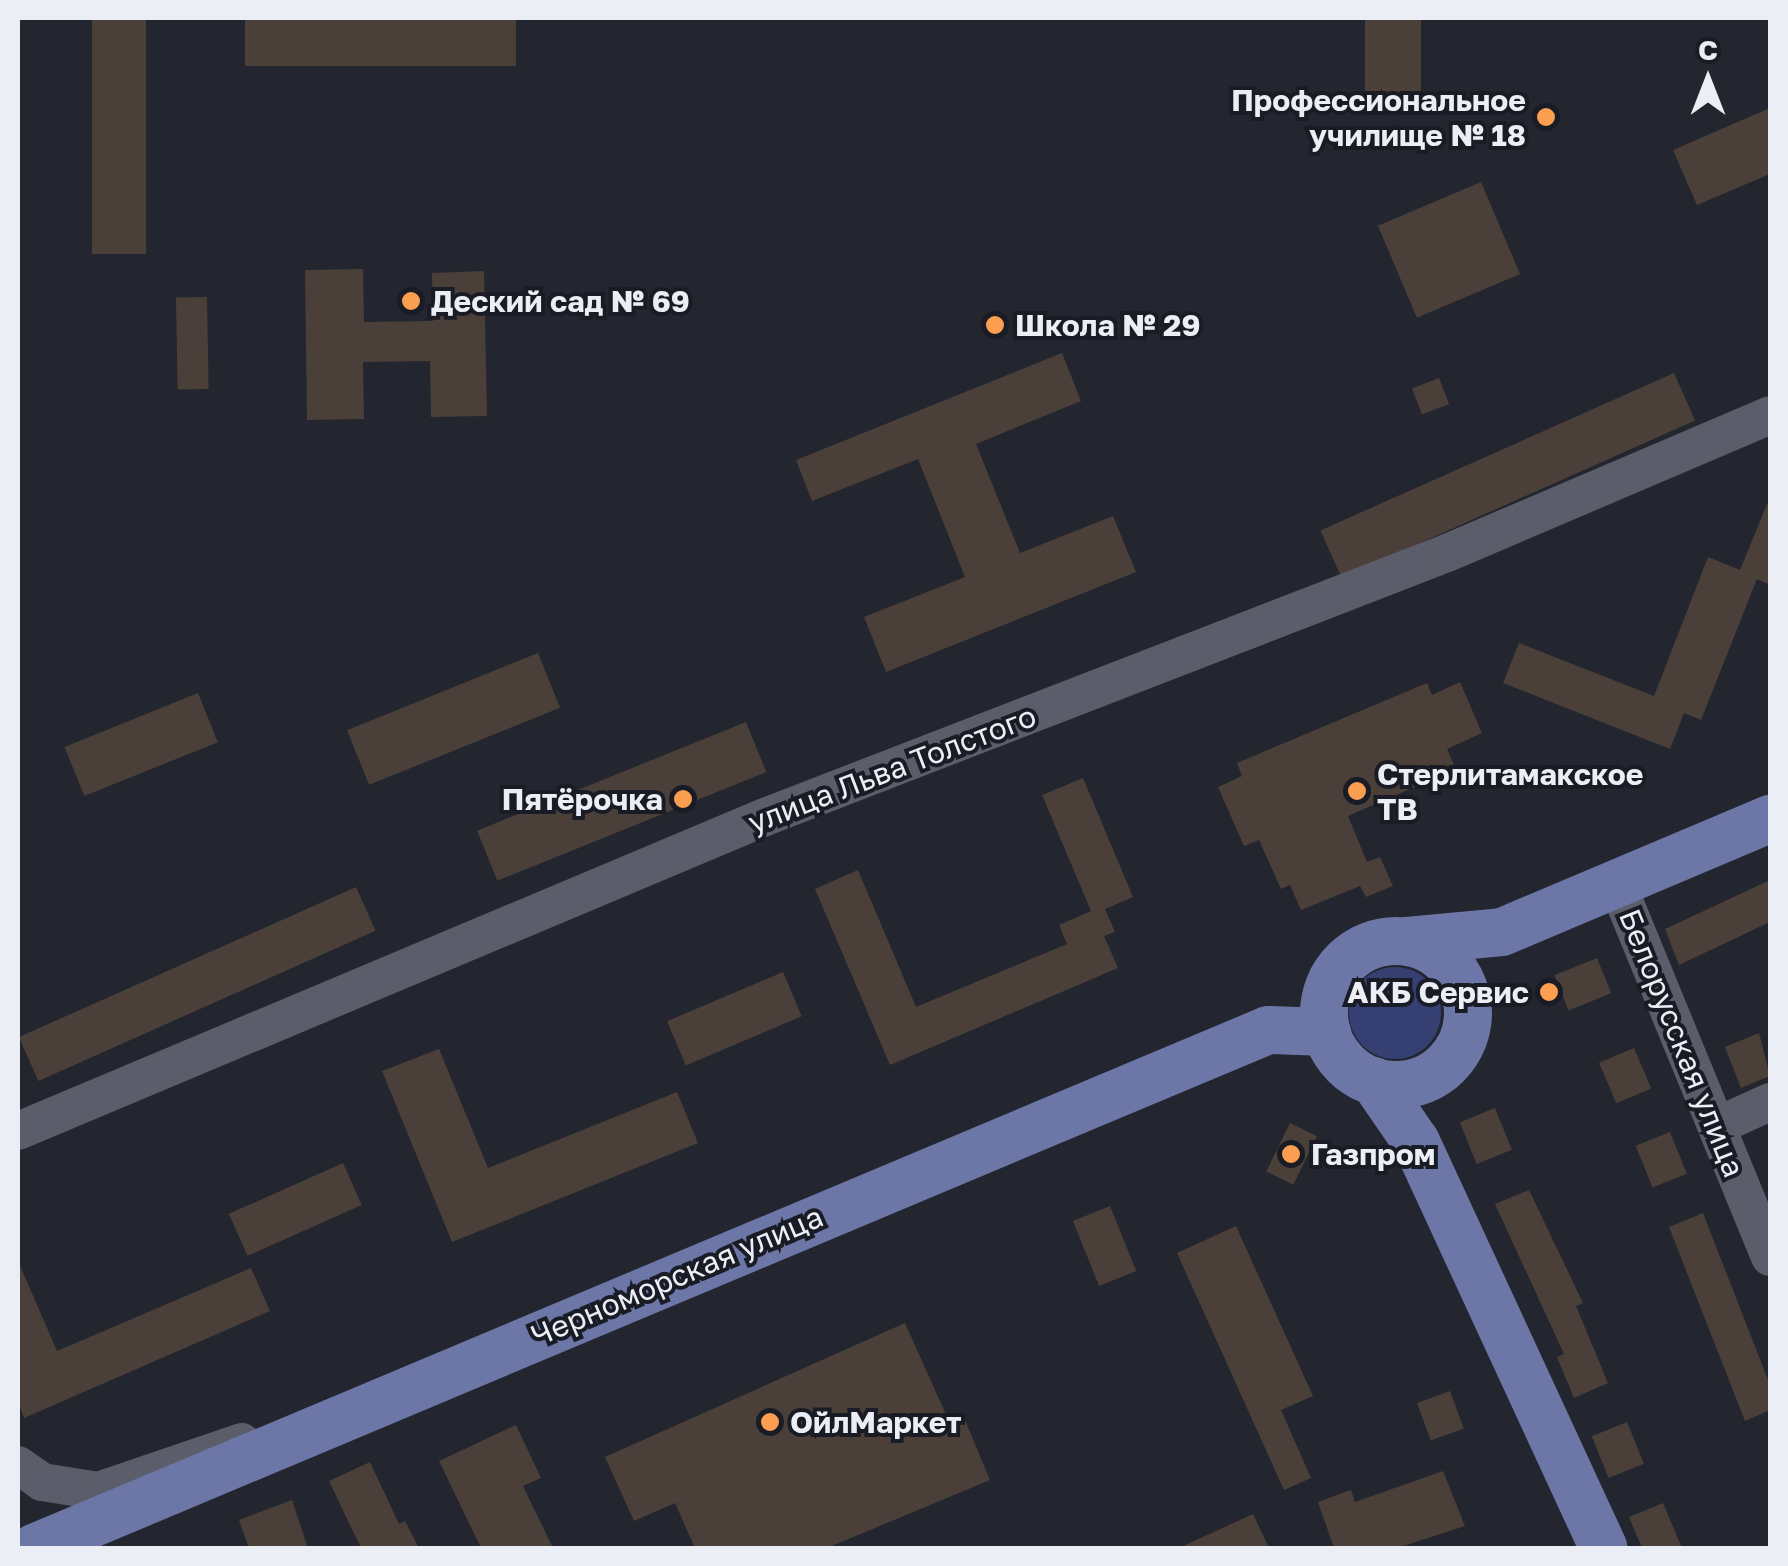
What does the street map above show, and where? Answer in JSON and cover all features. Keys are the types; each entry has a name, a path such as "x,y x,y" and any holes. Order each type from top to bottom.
{"main road":[{"path":"1268,1030 1362,949 1502,932 1770,820"},
{"path":"1416,1142 1433,1075 1462,1043 1468,1001 1502,932"},
{"path":"1407,941 1448,961 1468,1001"},
{"path":"1343,964 1324,1008 1326,1032 1353,1070 1374,1081 1416,1142 1604,1548"},
{"name":"Черноморская улица","path":"34,1548 1268,1030 1326,1032"},
{"path":"1374,1081 1433,1075"}],"street":[{"name":"улица Льва Толстого","path":"18,1131 764,818 1447,553 1770,415"},
{"name":"Белорусская улица","path":"1617,884 1770,1257"},
{"path":"1717,1126 1770,1102"},
{"path":"18,1465 42,1482 98,1491 191,1456 308,1430"},
{"path":"18,1540 21,1548"}],"shaded area":[{"path":"1395,967 1413,970 1428,980 1438,995 1438,1031 1428,1046 1413,1056 1395,1059 1377,1056 1362,1046 1352,1031 1349,1013 1352,995 1362,980 1377,970"}],"building":[{"path":"92,18 146,18 146,254 92,254"},
{"path":"245,18 516,18 516,66 245,66"},
{"path":"1365,18 1421,18 1421,93 1365,93"},
{"path":"1770,108 1770,174 1697,205 1673,150"},
{"path":"1481,182 1520,274 1417,318 1378,226"},
{"path":"363,269 364,322 433,321 432,273 484,271 487,416 431,417 430,361 363,362 364,419 307,420 305,270"},
{"path":"207,297 209,389 178,390 176,298"},
{"path":"1062,353 1081,401 976,444 1020,553 1113,516 1136,572 886,672 864,617 965,577 918,459 812,501 796,460"},
{"path":"1674,373 1695,421 1342,578 1320,530"},
{"path":"1439,378 1449,404 1422,415 1412,388"},
{"path":"1770,497 1770,585 1757,579 1701,720 1684,713 1670,749 1503,683 1519,643 1654,696 1708,557 1740,570"},
{"path":"538,653 560,708 369,785 347,730"},
{"name":"Стерлитамакское ТВ","path":"1460,682 1482,733 1447,749 1456,769 1348,816 1367,862 1380,857 1393,886 1366,897 1360,886 1301,910 1290,885 1281,889 1259,840 1244,846 1218,787 1242,776 1237,763 1427,683 1432,695"},
{"path":"198,693 218,742 84,796 64,747"},
{"path":"746,722 766,772 497,881 477,831"},
{"path":"1083,778 1133,897 1105,909 1115,932 1104,936 1118,968 890,1065 815,889 858,870 916,1007 1067,944 1059,925 1091,911 1042,795"},
{"path":"1770,880 1770,922 1679,965 1665,929"},
{"path":"356,887 376,931 38,1081 19,1037"},
{"path":"1597,958 1611,993 1569,1010 1554,975"},
{"path":"783,972 802,1016 686,1065 667,1021"},
{"path":"1759,1033 1770,1076 1741,1088 1725,1047"},
{"path":"1634,1048 1651,1089 1616,1103 1599,1063"},
{"path":"439,1049 488,1168 677,1092 698,1143 452,1242 382,1071"},
{"path":"1495,1108 1512,1150 1477,1164 1460,1122"},
{"path":"1290,1123 1317,1136 1293,1185 1266,1172"},
{"path":"1670,1132 1687,1174 1653,1188 1636,1146"},
{"path":"343,1163 362,1205 248,1256 229,1214"},
{"path":"1529,1190 1583,1303 1576,1306 1608,1383 1574,1398 1557,1357 1564,1354 1495,1204"},
{"path":"1110,1206 1136,1271 1099,1286 1073,1221"},
{"path":"1703,1213 1770,1385 1770,1410 1745,1421 1669,1227"},
{"path":"1236,1226 1313,1396 1281,1410 1311,1478 1284,1490 1177,1253"},
{"path":"18,1261 57,1351 251,1268 270,1311 24,1418 18,1402"},
{"path":"905,1323 948,1419 962,1413 990,1480 827,1548 695,1548 675,1503 634,1521 605,1457"},
{"path":"1450,1391 1464,1429 1431,1441 1417,1403"},
{"path":"1627,1422 1644,1464 1609,1478 1592,1436"},
{"path":"516,1425 541,1478 523,1486 553,1548 481,1548 439,1461"},
{"path":"370,1462 399,1524 405,1521 419,1548 361,1548 329,1481"},
{"path":"1443,1471 1465,1526 1397,1548 1334,1548 1318,1502 1351,1490 1355,1502"},
{"path":"292,1500 308,1548 249,1548 239,1520"},
{"path":"1663,1503 1682,1548 1642,1548 1629,1517"},
{"path":"1253,1514 1269,1548 1179,1548"}],"place":[{"name":"Профессиональное училище № 18","path":"1546,117"},
{"name":"Деский сад № 69","path":"411,301"},
{"name":"Школа № 29","path":"995,325"},
{"name":"Стерлитамакское ТВ","path":"1357,791"},
{"name":"Пятёрочка","path":"683,799"},
{"name":"АКБ Сервис","path":"1549,992"},
{"name":"Газпром","path":"1291,1154"},
{"name":"ОйлМаркет","path":"770,1422"}]}
